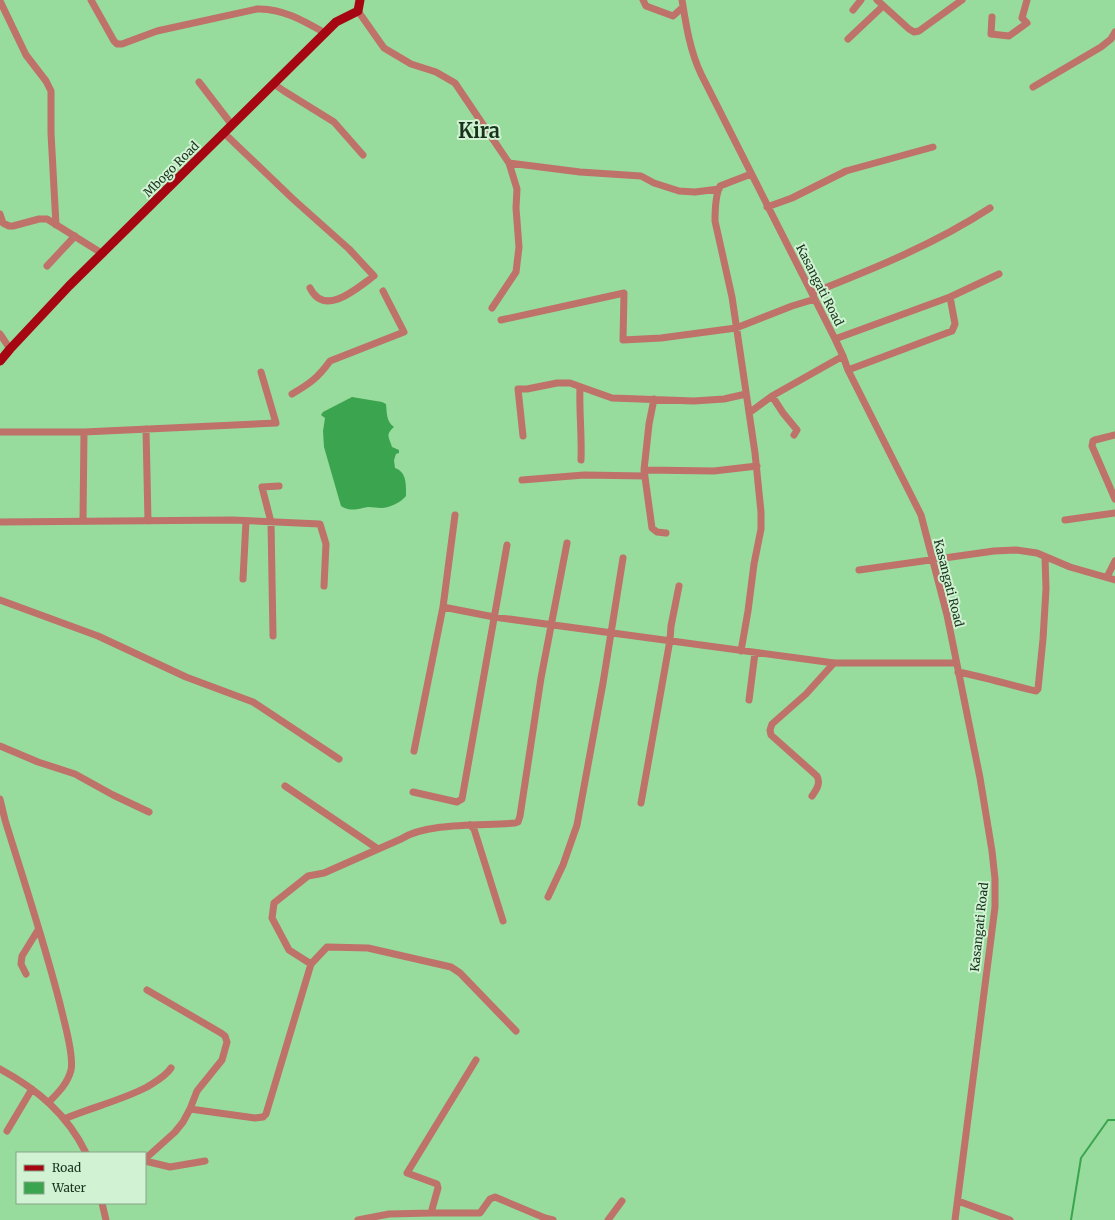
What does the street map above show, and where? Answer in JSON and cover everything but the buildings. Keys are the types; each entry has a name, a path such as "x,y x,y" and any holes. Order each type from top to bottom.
{"main road":[{"path":"358,11 360,0"},
{"name":"Mbogo Road","path":"0,361 69,286 336,22 358,11"}],"street":[{"path":"91,0 114,41 119,44 157,31 257,9 273,10 284,13 325,33"},
{"path":"643,0 646,6 673,16 683,4"},
{"path":"853,10 861,0"},
{"path":"877,0 914,32 919,31 962,0"},
{"path":"992,18 991,34 1008,36 1027,23 1022,18 1027,0"},
{"path":"0,1 26,55 46,81 51,91 51,133 56,225"},
{"name":"Kasangati Road","path":"683,4 692,48 698,67 767,207 835,339 848,370 921,515 947,615 980,778 995,879 995,907 970,1090 955,1220"},
{"path":"848,39 883,6"},
{"path":"358,11 384,48 411,64 436,72 455,83 509,163 517,189 516,208 519,247 516,272 492,308"},
{"path":"1033,88 1101,48 1111,39 1115,32"},
{"path":"199,82 232,126"},
{"path":"274,84 334,122 363,155"},
{"path":"224,133 255,164 349,249 374,276 340,299 333,301 319,299 314,295 310,288"},
{"path":"767,207 792,198 846,171 933,147"},
{"path":"509,163 580,172 641,176 679,191 695,192 719,189"},
{"path":"741,651 754,564 762,529 757,466 732,297 715,221 715,212 719,189 722,185 751,174"},
{"path":"501,320 624,293 623,340 661,338 736,328 792,306 898,258 968,223 990,208"},
{"path":"0,214 3,223 9,226 43,218 75,236 102,254"},
{"path":"47,266 75,236"},
{"path":"835,339 950,297 999,274"},
{"path":"292,394 313,381 330,362 404,332 383,290"},
{"path":"848,370 952,331 954,324 950,297"},
{"path":"0,334 10,349"},
{"path":"749,413 772,396 843,356"},
{"path":"0,432 84,432 276,423 261,372"},
{"path":"524,436 518,389 527,389 557,383 570,384 612,398 694,401 724,399 746,394"},
{"path":"580,387 579,410 582,437 581,460"},
{"path":"772,396 783,413 797,430 794,435"},
{"path":"654,399 649,424 644,473 652,528 657,532 666,532"},
{"path":"146,429 148,521"},
{"path":"83,521 84,432"},
{"path":"1115,435 1095,440 1093,441 1092,446 1115,499"},
{"path":"522,480 584,475 714,471 757,466"},
{"path":"273,636 271,522 262,487 279,486"},
{"path":"1065,520 1115,513"},
{"path":"414,752 443,607 455,515"},
{"path":"243,579 246,520"},
{"path":"0,522 246,520 320,524 326,544 324,586"},
{"path":"311,964 289,950 272,918 274,903 308,876 324,873 401,839 410,833 426,829 515,823 519,820 541,678 567,543"},
{"path":"413,792 457,802 462,799 507,545"},
{"path":"859,570 932,558 994,551 1023,551 1037,553 1070,567 1115,580"},
{"path":"958,672 990,678 1027,689 1038,689 1046,589 1045,557"},
{"path":"548,897 568,851 577,825 623,558"},
{"path":"1107,577 1115,561"},
{"path":"641,803 679,586"},
{"path":"0,600 98,636 186,677 253,702 339,759"},
{"path":"443,607 494,617 834,663 956,663"},
{"path":"749,700 755,653"},
{"path":"812,796 818,786 817,776 771,735 770,730 772,724 806,694 834,663"},
{"path":"0,746 38,762 75,774 149,812"},
{"path":"285,786 378,849"},
{"path":"0,799 55,986 66,1030 71,1059 71,1069 67,1080 49,1102"},
{"path":"470,825 474,829 503,921"},
{"path":"26,974 22,964 22,956 38,930"},
{"path":"190,1109 255,1118 263,1117 266,1114 311,964 327,947 368,948 451,967 460,973 516,1031"},
{"path":"146,1159 175,1132 190,1109 198,1092 222,1060 226,1038 214,1029 147,990"},
{"path":"432,1213 438,1188 437,1184 407,1173 476,1060"},
{"path":"64,1120 80,1112 126,1098 161,1079 167,1075 171,1068"},
{"path":"0,1069 32,1089 49,1102 72,1128 85,1152"},
{"path":"7,1132 32,1089"},
{"path":"146,1160 170,1167 205,1161"},
{"path":"358,1220 389,1214 432,1213 480,1217 490,1199 495,1197 553,1220"},
{"path":"608,1220 622,1201"},
{"path":"958,1201 1010,1220"},
{"path":"102,1204 106,1220"}],"water":[{"path":"352,397 386,404 388,419 394,427 389,432 389,438 392,447 399,450 399,453 396,454 394,460 395,468 404,476 406,488 406,496 392,506 384,508 368,507 354,510 341,506 324,447 323,431 325,418 321,415 323,412"}],"waterway":[{"path":"1071,1220 1081,1158 1108,1120 1115,1120"}],"district":[{"name":"Kira","path":"479,130"}]}
